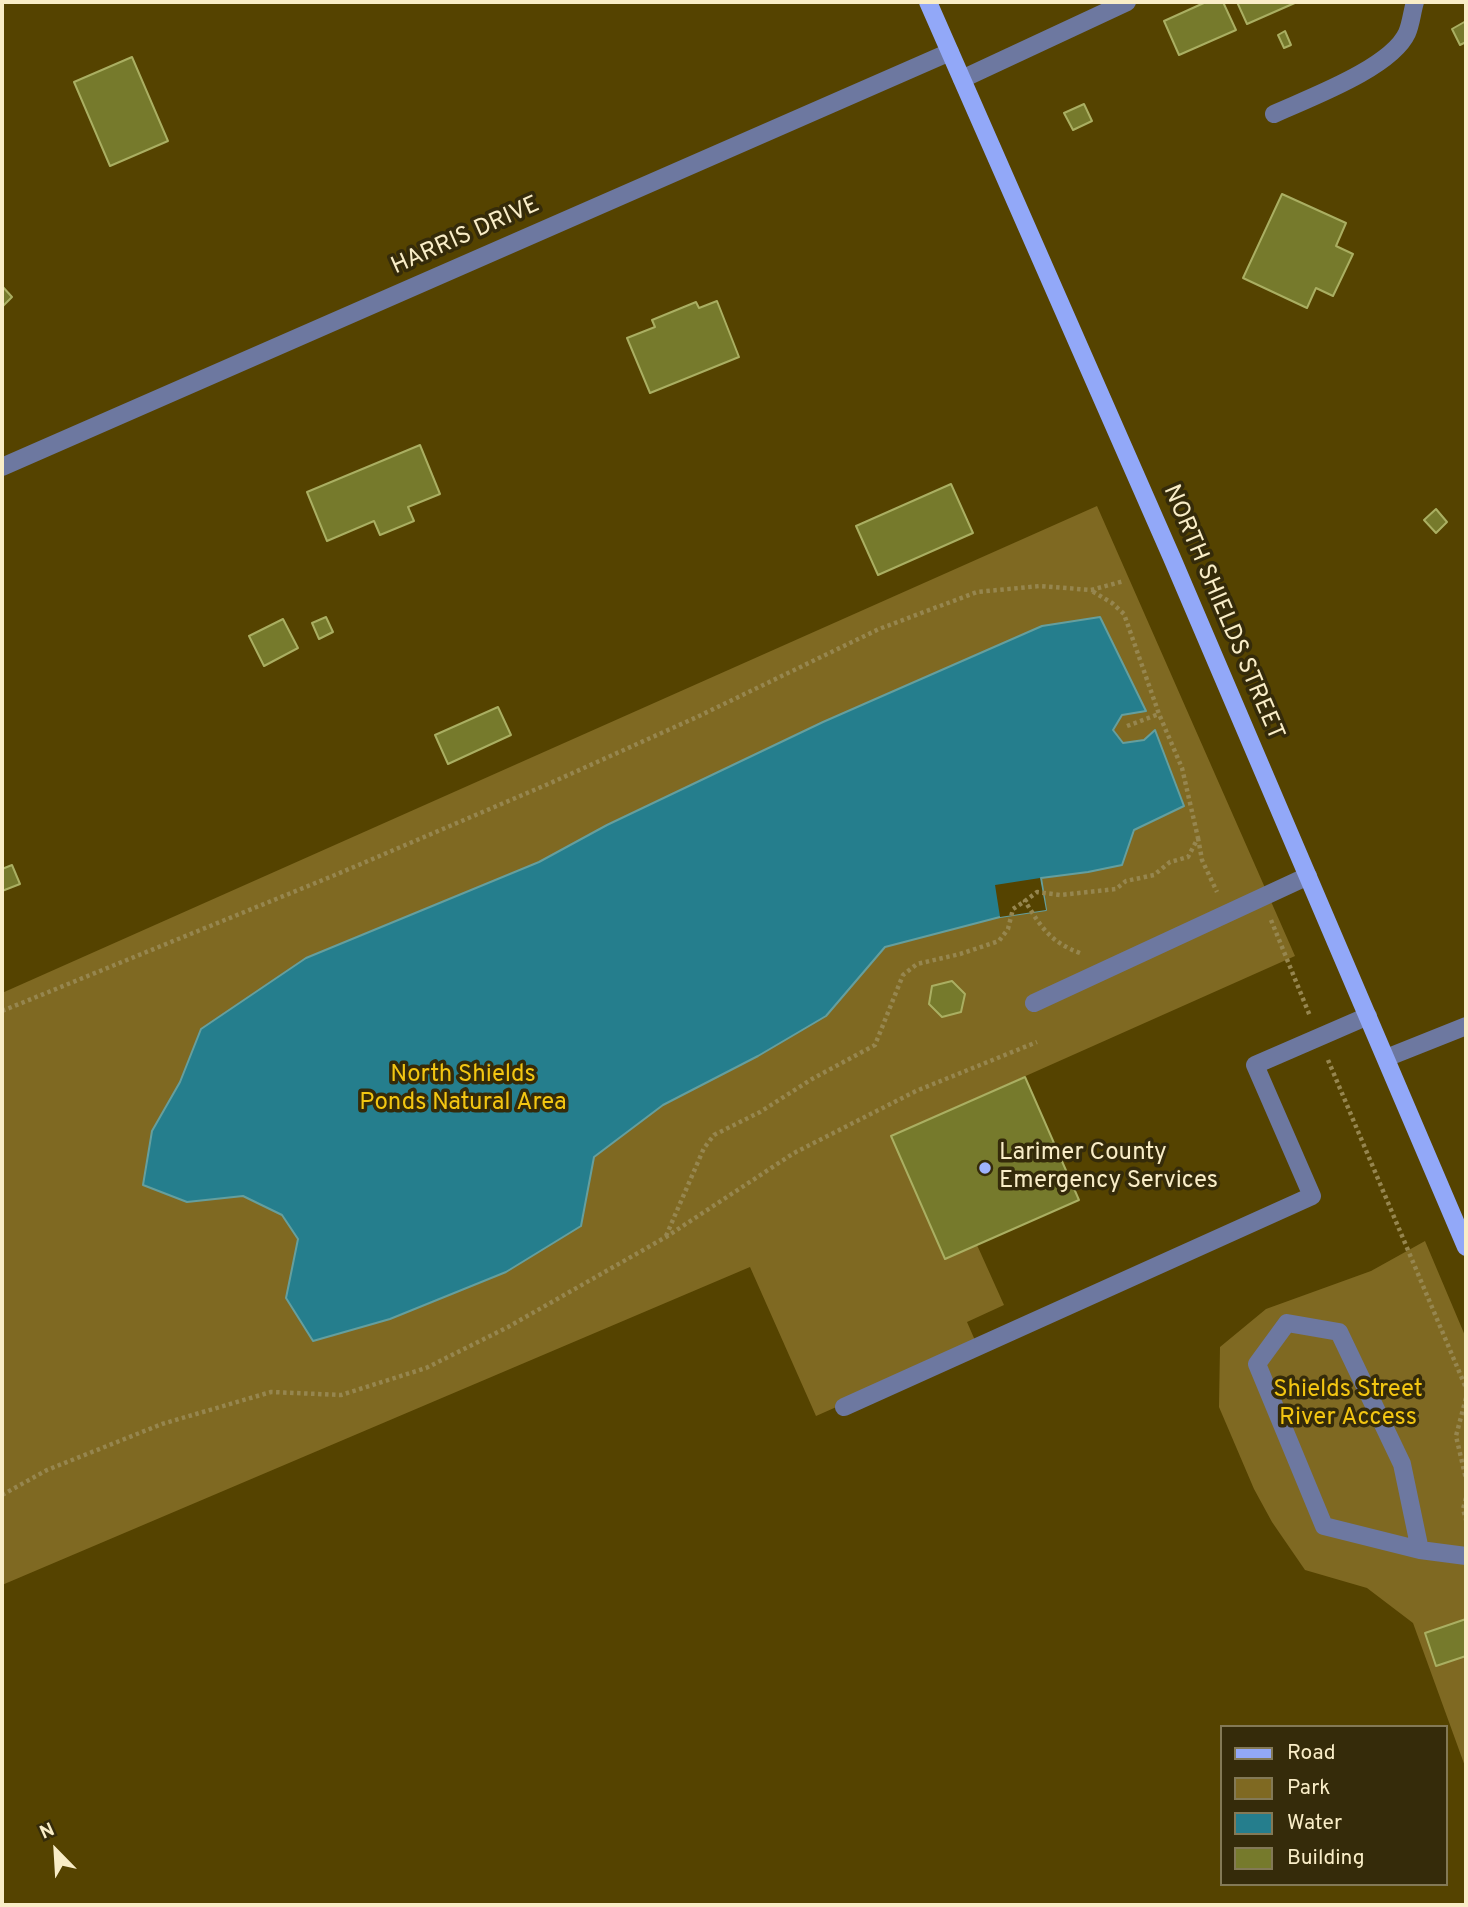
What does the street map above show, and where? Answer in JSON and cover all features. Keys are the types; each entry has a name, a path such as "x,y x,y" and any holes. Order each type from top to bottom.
{"main road":[{"name":"NORTH SHIELDS STREET","path":"928,2 1308,876 1466,1247"}],"street":[{"path":"962,79 1127,2"},
{"path":"1274,114 1372,67 1391,53 1406,34 1415,2"},
{"name":"HARRIS DRIVE","path":"2,467 950,52"},
{"path":"1034,1003 1308,876"},
{"path":"844,1407 1312,1196 1255,1065 1368,1016"},
{"path":"1386,1058 1466,1026"},
{"path":"1420,1550 1402,1464 1339,1332 1287,1323 1257,1364 1324,1526 1420,1550 1466,1556"}],"path":[{"path":"2,1010 335,875 546,785 697,717 880,629 977,592 1040,586 1091,590 1124,581"},
{"path":"1091,590 1124,614 1159,714 1182,768 1202,860 1219,896"},
{"path":"1127,726 1159,714"},
{"path":"666,1237 704,1149 714,1135 760,1112 812,1079 875,1045 903,975 917,964 999,941 1008,929 1013,909 1038,892 1060,895 1116,889 1126,881 1154,874 1170,862 1188,857 1198,838"},
{"path":"1262,898 1318,1038 1466,1388"},
{"path":"1025,901 1040,926 1056,943 1079,953 1089,953"},
{"path":"2,1494 47,1470 162,1424 271,1392 341,1395 426,1368 508,1327 666,1237 794,1153 916,1091 1037,1042"},
{"path":"1466,1398 1455,1436 1466,1479"},
{"path":"1466,1497 1463,1509 1466,1520"}],"green space":[{"name":"North Shields Ponds Natural Area","path":"1097,506 1295,956 891,1136 945,1258 977,1245 1004,1305 967,1322 977,1345 816,1416 750,1267 2,1585 2,993"},
{"name":"Shields Street River Access","path":"1425,1241 1466,1338 1466,1769 1413,1623 1367,1588 1305,1570 1272,1522 1254,1489 1219,1407 1220,1347 1266,1309 1371,1271"}],"water":[{"path":"1100,617 1146,711 1122,715 1113,730 1123,743 1144,740 1155,730 1184,806 1134,830 1122,865 1041,878 1046,910 1000,917 885,947 826,1016 758,1056 663,1105 594,1157 581,1226 506,1272 390,1319 313,1341 286,1298 298,1239 282,1215 243,1196 187,1202 143,1185 152,1131 180,1082 201,1029 306,958 539,862 607,825 823,722 1042,626"}],"pier":[{"path":"1040,878 1046,910 1000,917 995,885"}],"building":[{"path":"1206,2 1223,2 1236,30 1179,55 1164,21"},
{"path":"1237,2 1297,2 1247,24"},
{"path":"1466,21 1466,42 1460,45 1452,29"},
{"path":"1285,31 1291,45 1284,48 1278,35"},
{"path":"132,57 168,141 110,166 74,82"},
{"path":"1084,104 1092,121 1073,130 1064,113"},
{"path":"1282,194 1346,223 1336,246 1353,254 1333,296 1316,288 1307,308 1243,278"},
{"path":"2,286 12,297 2,307"},
{"path":"717,301 739,357 650,393 627,338 655,327 652,320 696,302 699,308"},
{"path":"420,445 440,494 408,507 414,521 380,535 374,521 327,541 307,492"},
{"path":"951,484 973,533 878,575 856,526"},
{"path":"1436,509 1447,522 1436,533 1424,520"},
{"path":"326,617 333,632 319,639 312,623"},
{"path":"283,619 298,648 264,666 249,636"},
{"path":"498,707 511,735 448,764 435,735"},
{"path":"12,865 20,884 2,891 2,869"},
{"path":"952,981 965,994 961,1012 942,1017 929,1004 932,986"},
{"name":"Larimer County Emergency Services","path":"1025,1077 1079,1200 945,1259 891,1136"},
{"path":"1466,1619 1466,1656 1436,1666 1425,1633"}],"place":[{"name":"Larimer County Emergency Services","path":"985,1168"}]}
